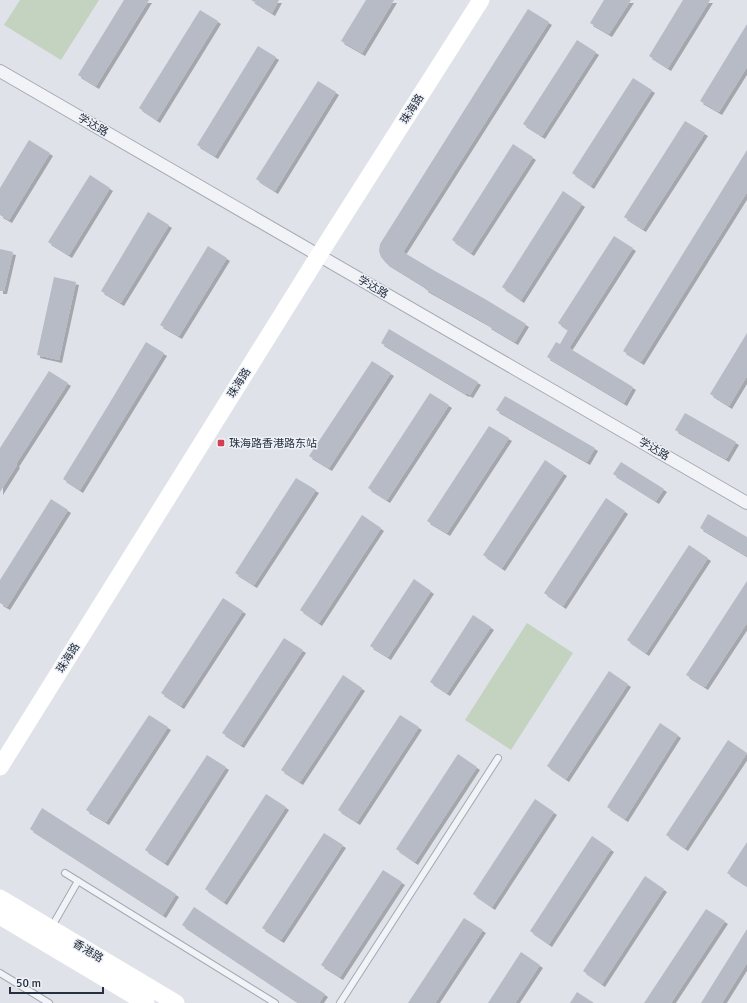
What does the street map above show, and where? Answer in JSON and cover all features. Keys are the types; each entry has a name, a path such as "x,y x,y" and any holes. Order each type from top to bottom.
{"main road":[{"name":"珠海路","path":"0,767 319,255 481,0"},
{"name":"香港路","path":"0,898 176,1003"},
{"name":"香港路","path":"0,916 146,1003"}],"street":[{"name":"学达路","path":"0,71 747,503"}],"lane":[{"path":"340,1003 498,758"},
{"path":"66,873 275,1003"},
{"path":"50,928 78,881"},
{"path":"0,973 49,1003"}],"green space":[{"path":"20,0 99,0 61,60 4,25"},
{"path":"527,623 573,653 511,750 465,720"}],"building":[{"path":"124,0 149,0 96,86 78,75"},
{"path":"251,0 279,0 272,13"},
{"path":"366,0 394,0 362,53 341,41"},
{"path":"604,0 631,0 609,34 590,23"},
{"path":"683,0 710,0 668,68 649,56"},
{"path":"528,9 549,22 403,252 526,324 515,342 488,326 489,325 425,289 425,287 386,263 381,257 379,251 380,244"},
{"path":"200,10 218,21 157,120 139,108"},
{"path":"747,24 747,67 719,112 700,101"},
{"path":"577,40 596,52 542,136 523,124"},
{"path":"258,46 276,57 215,156 197,145"},
{"path":"633,78 652,90 591,186 572,173"},
{"path":"318,81 336,92 275,191 256,179"},
{"path":"685,121 705,133 643,229 624,217"},
{"path":"29,140 50,153 9,220 0,215 0,188"},
{"path":"513,144 533,157 471,253 452,240"},
{"path":"747,150 747,192 641,362 623,351"},
{"path":"90,175 110,188 69,255 48,242"},
{"path":"563,191 582,204 521,300 502,287"},
{"path":"148,212 169,225 121,303 101,291"},
{"path":"614,236 633,248 569,348 633,387 624,403 547,357 556,342 560,344 568,330 558,323"},
{"path":"208,246 227,258 179,336 160,325"},
{"path":"0,249 13,252 4,291 0,291"},
{"path":"54,277 76,282 59,360 37,355"},
{"path":"389,329 478,382 470,395 381,343"},
{"path":"747,333 747,376 729,406 710,394"},
{"path":"146,342 164,353 80,490 63,479"},
{"path":"372,361 391,373 329,468 309,456"},
{"path":"49,371 68,383 16,464 17,465 0,492 0,448"},
{"path":"430,393 449,405 387,500 368,488"},
{"path":"505,396 595,448 587,462 496,410"},
{"path":"685,413 736,442 726,459 675,430"},
{"path":"489,426 509,438 447,533 427,521"},
{"path":"545,460 564,473 502,568 483,555"},
{"path":"621,462 664,489 656,501 613,474"},
{"path":"296,478 316,490 254,585 235,573"},
{"path":"606,498 625,511 563,606 544,593"},
{"path":"51,499 68,510 7,607 0,603 0,580"},
{"path":"708,514 747,537 747,556 700,528"},
{"path":"362,515 381,528 319,623 300,610"},
{"path":"689,545 708,558 646,653 627,640"},
{"path":"414,579 431,591 388,657 370,646"},
{"path":"747,581 747,623 705,687 686,675"},
{"path":"223,598 243,611 181,706 161,693"},
{"path":"473,615 491,627 447,693 430,682"},
{"path":"284,638 303,650 241,745 222,733"},
{"path":"609,671 628,684 566,779 547,766"},
{"path":"343,675 362,688 300,782 281,770"},
{"path":"149,715 168,727 106,822 86,810"},
{"path":"400,715 419,727 357,822 338,810"},
{"path":"660,723 678,735 625,819 607,807"},
{"path":"728,740 747,753 685,848 666,835"},
{"path":"458,754 477,767 415,862 396,849"},
{"path":"207,755 226,767 165,863 145,850"},
{"path":"266,794 286,807 224,902 205,889"},
{"path":"535,799 554,812 492,907 473,894"},
{"path":"42,808 176,894 163,915 30,829"},
{"path":"324,833 343,845 281,940 262,928"},
{"path":"592,836 611,849 549,944 530,931"},
{"path":"747,842 747,886 727,873"},
{"path":"383,870 402,882 340,977 321,965"},
{"path":"645,876 664,889 602,984 583,971"},
{"path":"194,907 325,994 319,1003 299,1003 182,925"},
{"path":"706,909 725,921 671,1003 644,1003"},
{"path":"464,918 483,930 435,1003 408,1003"},
{"path":"747,929 747,963 722,1003 701,1003"},
{"path":"521,952 540,965 515,1003 488,1003"},
{"path":"577,992 594,1003 570,1003"}],"place":[{"name":"珠海路香港路东站","path":"221,443"}]}
